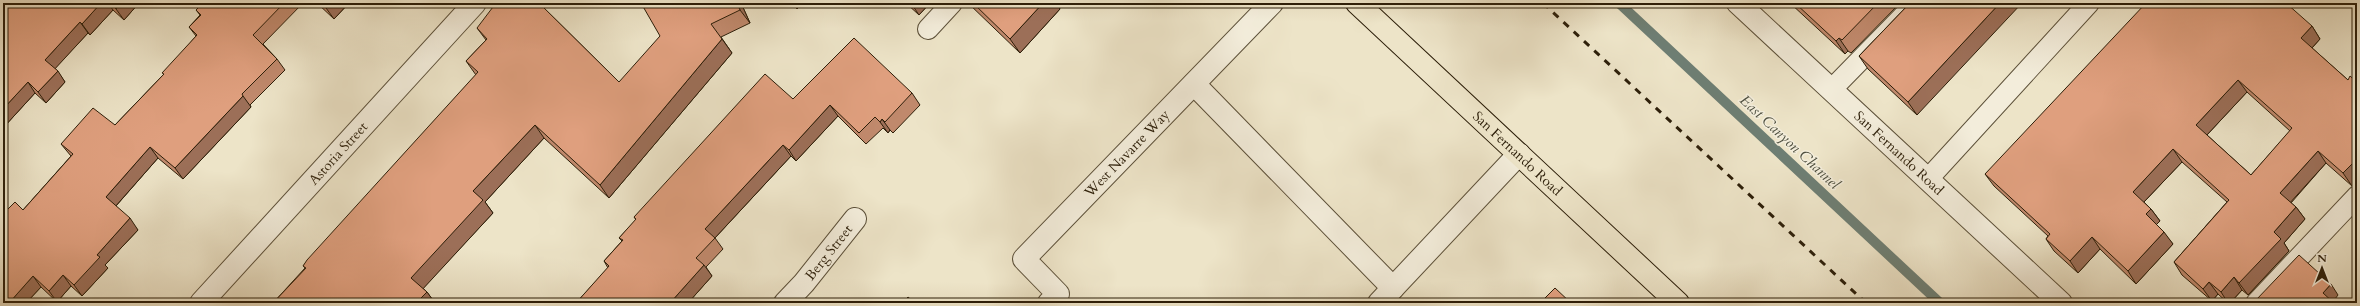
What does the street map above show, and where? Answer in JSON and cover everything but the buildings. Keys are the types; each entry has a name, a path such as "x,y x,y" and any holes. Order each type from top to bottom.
{"main road":[{"name":"San Fernando Road","path":"1357,3 1678,303"}],"street":[{"name":"Astoria Street","path":"201,303 475,3"},
{"name":"West Navarre Way","path":"1049,303 1058,294 1024,259 1272,3"},
{"name":"San Fernando Road","path":"1738,3 2061,303"},
{"path":"1194,84 1386,296 1519,154"},
{"name":"Berg Street","path":"785,303 804,283 855,219"}],"lane":[{"path":"928,29 952,3"},
{"path":"1831,90 1916,3"},
{"path":"1928,179 2089,3"},
{"path":"2256,303 2357,196"}],"waterway":[{"name":"East Canyon Channel","path":"1619,3 1940,303"}],"railway":[{"path":"1543,3 1866,303"}]}
